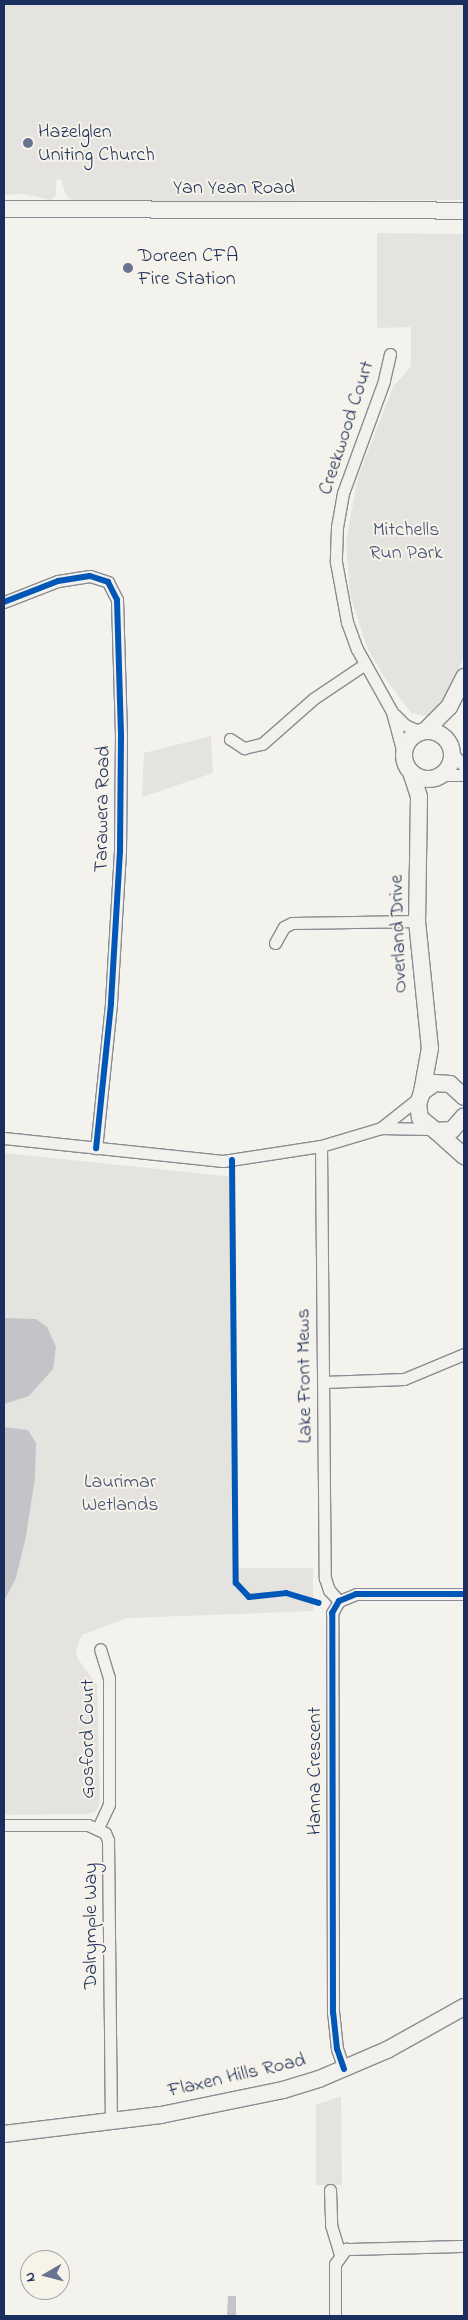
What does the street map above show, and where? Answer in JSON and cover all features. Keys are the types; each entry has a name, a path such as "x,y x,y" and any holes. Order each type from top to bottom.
{"street":[{"name":"Yan Yean Road","path":"4,209 464,211"},
{"name":"Creekwood Court","path":"390,354 384,381 343,493 337,527 340,593 354,640 392,712 407,764"},
{"name":"Tarawera Road","path":"4,602 58,581 90,576 108,582 117,600 121,745 120,851 110,1004 96,1148"},
{"path":"230,740 244,748 262,744 314,698 365,664"},
{"path":"464,676 449,707 423,732 408,741 407,764 423,778 464,775"},
{"path":"439,776 448,769 451,749 449,707"},
{"name":"Creekwood Court","path":"392,712 405,725 423,732"},
{"path":"423,732 439,734 464,766"},
{"name":"Overland Drive","path":"407,764 419,797 417,921 430,1048 421,1094"},
{"name":"Overland Drive","path":"420,818 429,790 439,776"},
{"path":"275,943 284,927 292,923 417,921"},
{"name":"Overland Drive","path":"430,1048 438,1067 459,1089"},
{"path":"380,1128 435,1083 459,1089"},
{"path":"421,1094 418,1111 433,1130 464,1156"},
{"path":"4,1138 223,1161 322,1146 380,1128 452,1130 464,1118"},
{"path":"464,1118 464,1141"},
{"name":"Lake Front Mews","path":"322,1146 325,1578 329,1590 339,1601"},
{"path":"324,1382 404,1379 464,1354"},
{"path":"339,1601 356,1594 464,1594"},
{"name":"Hanna Crescent","path":"339,1601 331,1620 333,2013 337,2049 344,2069"},
{"name":"Gosford Court","path":"98,1828 109,1804 109,1678 100,1649"},
{"path":"4,1825 88,1825 98,1828"},
{"name":"Dalrymple Way","path":"98,1828 108,1840 110,1853 111,2122"},
{"name":"Flaxen Hills Road","path":"4,2134 111,2122 250,2099 344,2069 388,2050 464,2007"},
{"path":"330,2190 331,2225 340,2254 335,2264 335,2316"},
{"path":"340,2254 361,2247 464,2246"}],"shaded area":[{"path":"4,4 464,4 464,200 74,202 66,195 61,179 56,180 56,195 51,200 23,194 4,195"},
{"name":"Mitchells Run Park","path":"377,233 464,234 464,657 435,718 411,713 384,677 367,647 350,595 346,541 358,477 393,387 411,366 411,327 377,328"},
{"path":"211,736 213,773 142,797 144,753"},
{"name":"Laurimar Wetlands","path":"4,1153 234,1177 237,1568 313,1568 313,1611 127,1618 82,1635 76,1650 78,1659 97,1685 100,1801 96,1812 87,1814 4,1815"},
{"path":"4,1318 36,1319 47,1327 56,1347 53,1369 29,1396 4,1404"},
{"path":"4,1427 28,1430 36,1443 35,1478 26,1536 16,1578 4,1601"},
{"path":"341,2096 342,2185 316,2185 316,2105"},
{"path":"228,2296 236,2296 236,2316 227,2316"}],"cycle path":[{"path":"4,602 58,581 90,576 108,582 117,600 121,736 120,851 111,1004 96,1148"},
{"path":"232,1160 236,1583 249,1597 286,1593 318,1603"},
{"path":"344,2069 337,2049 333,2013 332,1613 339,1601 356,1594 464,1594"}],"place":[{"name":"Hazelglen Uniting Church","path":"28,143"},
{"name":"Doreen CFA Fire Station","path":"128,268"}]}
